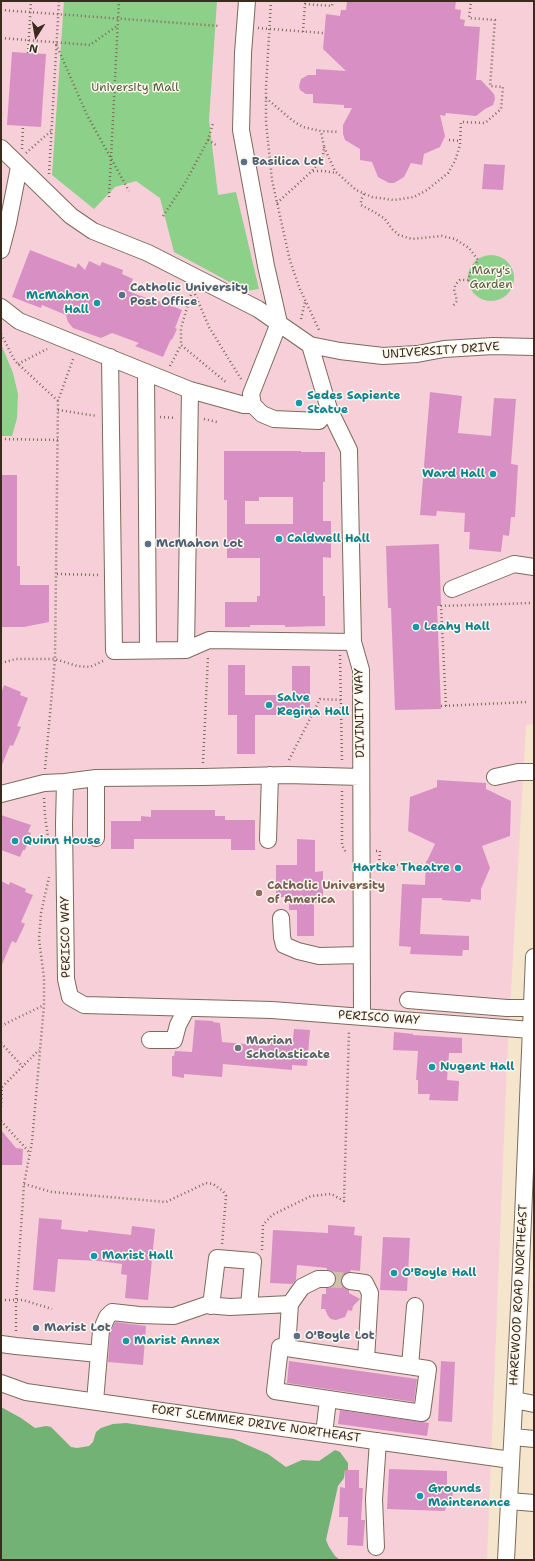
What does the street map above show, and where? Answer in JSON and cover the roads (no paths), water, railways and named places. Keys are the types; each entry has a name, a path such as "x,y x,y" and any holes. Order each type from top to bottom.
{"street":[{"path":"247,1 243,53 241,130 266,266 279,323 251,394 253,405 262,414 274,419 319,421 329,409"},
{"name":"UNIVERSITY DRIVE","path":"1,148 23,160 71,216 93,231 148,253 258,309 310,345 340,351 383,356 417,354 444,349 493,346 534,347"},
{"path":"1,250 23,160"},
{"path":"1,307 19,321 76,350 110,357 190,390 244,405 253,405"},
{"name":"DIVINITY WAY","path":"310,345 329,409 349,450 353,642 361,670 361,955 356,1017"},
{"path":"110,357 114,651 186,650 209,640 353,642"},
{"path":"146,372 148,650"},
{"path":"186,650 190,390"},
{"path":"452,589 514,564 534,567"},
{"path":"495,777 518,772 534,772"},
{"path":"268,840 270,775"},
{"path":"1,794 44,783 96,778 270,775 361,777"},
{"path":"96,778 96,838"},
{"name":"PERISCO WAY","path":"65,782 64,824 66,979 70,997 84,1005 272,1010 531,1030"},
{"path":"281,918 284,945 298,951 319,956 361,955"},
{"name":"HAREWOOD ROAD NORTHEAST","path":"506,1560 514,1400 528,1263 531,1030 534,957"},
{"path":"408,1000 507,1008 532,1008"},
{"path":"150,1040 174,1040 178,1025 187,1008"},
{"path":"212,1306 217,1258 253,1261 250,1306"},
{"path":"287,1348 290,1304 302,1288 318,1279 327,1279"},
{"path":"350,1281 365,1283 370,1292 366,1360"},
{"path":"95,1401 102,1331 107,1317 112,1312 174,1316 206,1305 230,1307 290,1304"},
{"path":"410,1366 415,1306"},
{"path":"8,1345 99,1354"},
{"path":"280,1348 287,1348 428,1368 422,1413 275,1391 280,1348"},
{"name":"FORT SLEMMER DRIVE NORTHEAST","path":"1,1383 26,1392 511,1460"},
{"path":"324,1434 328,1400"},
{"path":"514,1400 534,1404"},
{"path":"513,1437 534,1439"},
{"path":"376,1547 374,1499 378,1441"},
{"path":"509,1500 534,1503"}],"tunnel":[{"path":"327,1279 350,1281"}],"place":[{"name":"Basilica Lot","path":"244,162"},
{"name":"Catholic University Post Office","path":"122,295"},
{"name":"McMahon Hall","path":"97,303"},
{"name":"Sedes Sapiente Statue","path":"299,403"},
{"name":"Ward Hall","path":"493,474"},
{"name":"Caldwell Hall","path":"279,539"},
{"name":"McMahon Lot","path":"148,544"},
{"name":"Leahy Hall","path":"416,627"},
{"name":"Salve Regina Hall","path":"269,705"},
{"name":"Quinn House","path":"15,841"},
{"name":"Hartke Theatre","path":"458,868"},
{"name":"Catholic University of America","path":"259,893"},
{"name":"Marian Scholasticate","path":"238,1048"},
{"name":"Nugent Hall","path":"432,1067"},
{"name":"Marist Hall","path":"94,1256"},
{"name":"O'Boyle Hall","path":"394,1273"},
{"name":"Marist Lot","path":"36,1328"},
{"name":"O'Boyle Lot","path":"297,1336"},
{"name":"Marist Annex","path":"126,1341"},
{"name":"Grounds Maintenance","path":"420,1496"}],"park label":[{"name":"University Mall","path":"135,88"},
{"name":"Mary's Garden","path":"491,278"}]}
